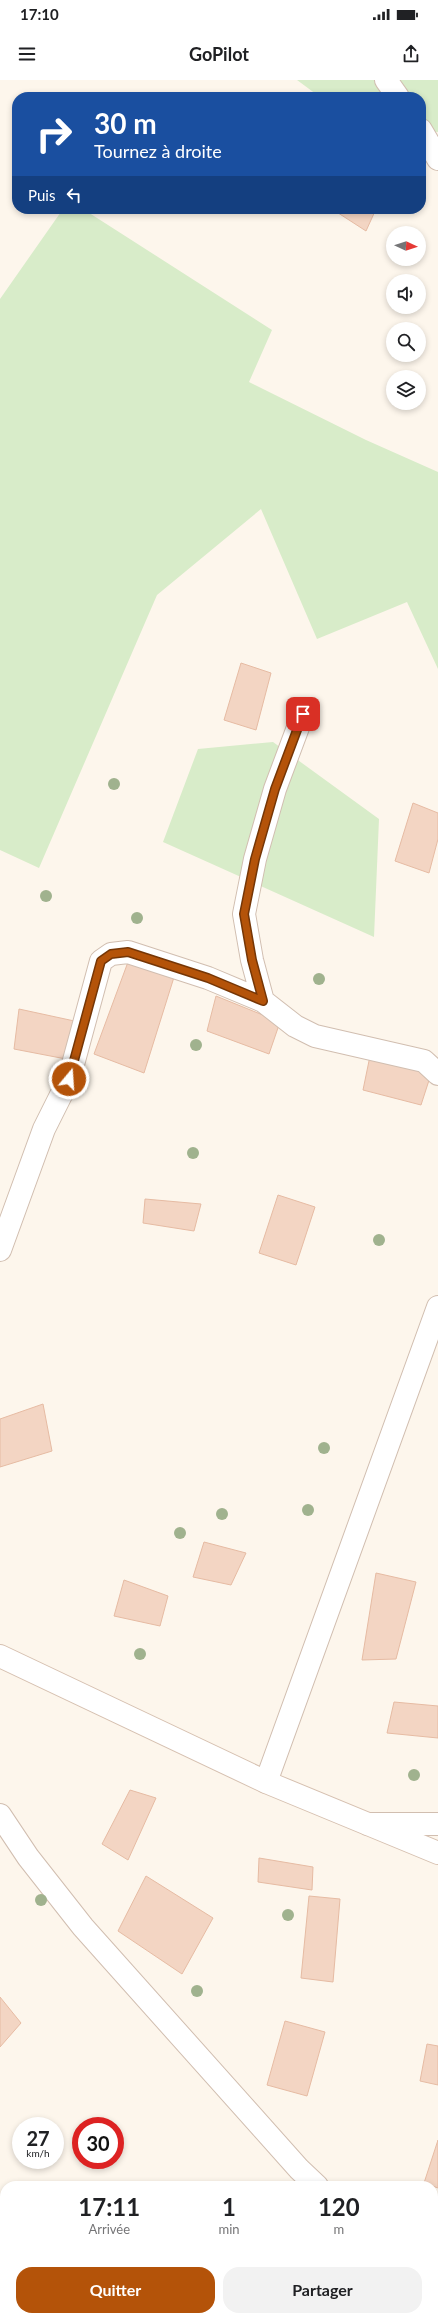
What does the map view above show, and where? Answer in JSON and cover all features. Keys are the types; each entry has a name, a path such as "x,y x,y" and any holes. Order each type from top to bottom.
{"street":[{"path":"386,80 394,92"},
{"path":"426,139 438,159"},
{"path":"263,1001 252,960 244,914 255,859 275,789 303,714"},
{"path":"0,1250 44,1129 69,1079 101,961 111,954 128,952 208,978 263,1001 295,1026 315,1036 424,1061 438,1074"},
{"path":"266,1782 438,1307"},
{"path":"0,1656 266,1782 438,1853"},
{"path":"0,1815 28,1857 83,1927 299,2169 312,2181"},
{"path":"368,1824 438,1824"}],"green space":[{"path":"297,80 438,80 438,132 426,131 426,92 313,92"},
{"path":"60,214 91,214 272,330 249,382 366,440 438,472 438,669 407,602 317,639 261,509 157,595 39,868 0,850 0,299"},
{"path":"273,742 379,819 374,937 163,842 198,749"}],"building":[{"path":"340,214 374,214 366,231"},
{"path":"241,663 271,673 256,730 224,720"},
{"path":"413,803 438,813 438,839 429,873 395,861"},
{"path":"128,962 175,974 144,1073 94,1054"},
{"path":"216,996 280,1022 269,1054 207,1031"},
{"path":"19,1009 79,1022 66,1059 14,1049"},
{"path":"370,1056 432,1071 421,1105 363,1090"},
{"path":"278,1195 315,1207 296,1265 259,1253"},
{"path":"145,1199 201,1204 194,1231 143,1223"},
{"path":"43,1404 52,1451 0,1467 0,1419"},
{"path":"204,1542 246,1553 231,1585 193,1577"},
{"path":"376,1573 416,1582 396,1659 362,1660"},
{"path":"124,1580 168,1596 160,1626 114,1616"},
{"path":"394,1702 438,1706 438,1738 387,1733"},
{"path":"130,1790 156,1798 128,1860 102,1844"},
{"path":"259,1858 313,1867 312,1890 258,1882"},
{"path":"146,1876 213,1918 182,1974 118,1931"},
{"path":"309,1896 340,1899 333,1982 301,1978"},
{"path":"0,1997 21,2023 0,2047"},
{"path":"285,2021 325,2032 307,2096 267,2085"},
{"path":"427,2044 438,2046 438,2085 420,2081"},
{"path":"438,2140 438,2181 425,2181"}],"route":[{"path":"69,1079 79,1050 101,961 118,951 141,955 208,978 263,1001 252,960 244,914 255,859 275,789 303,714"}]}
